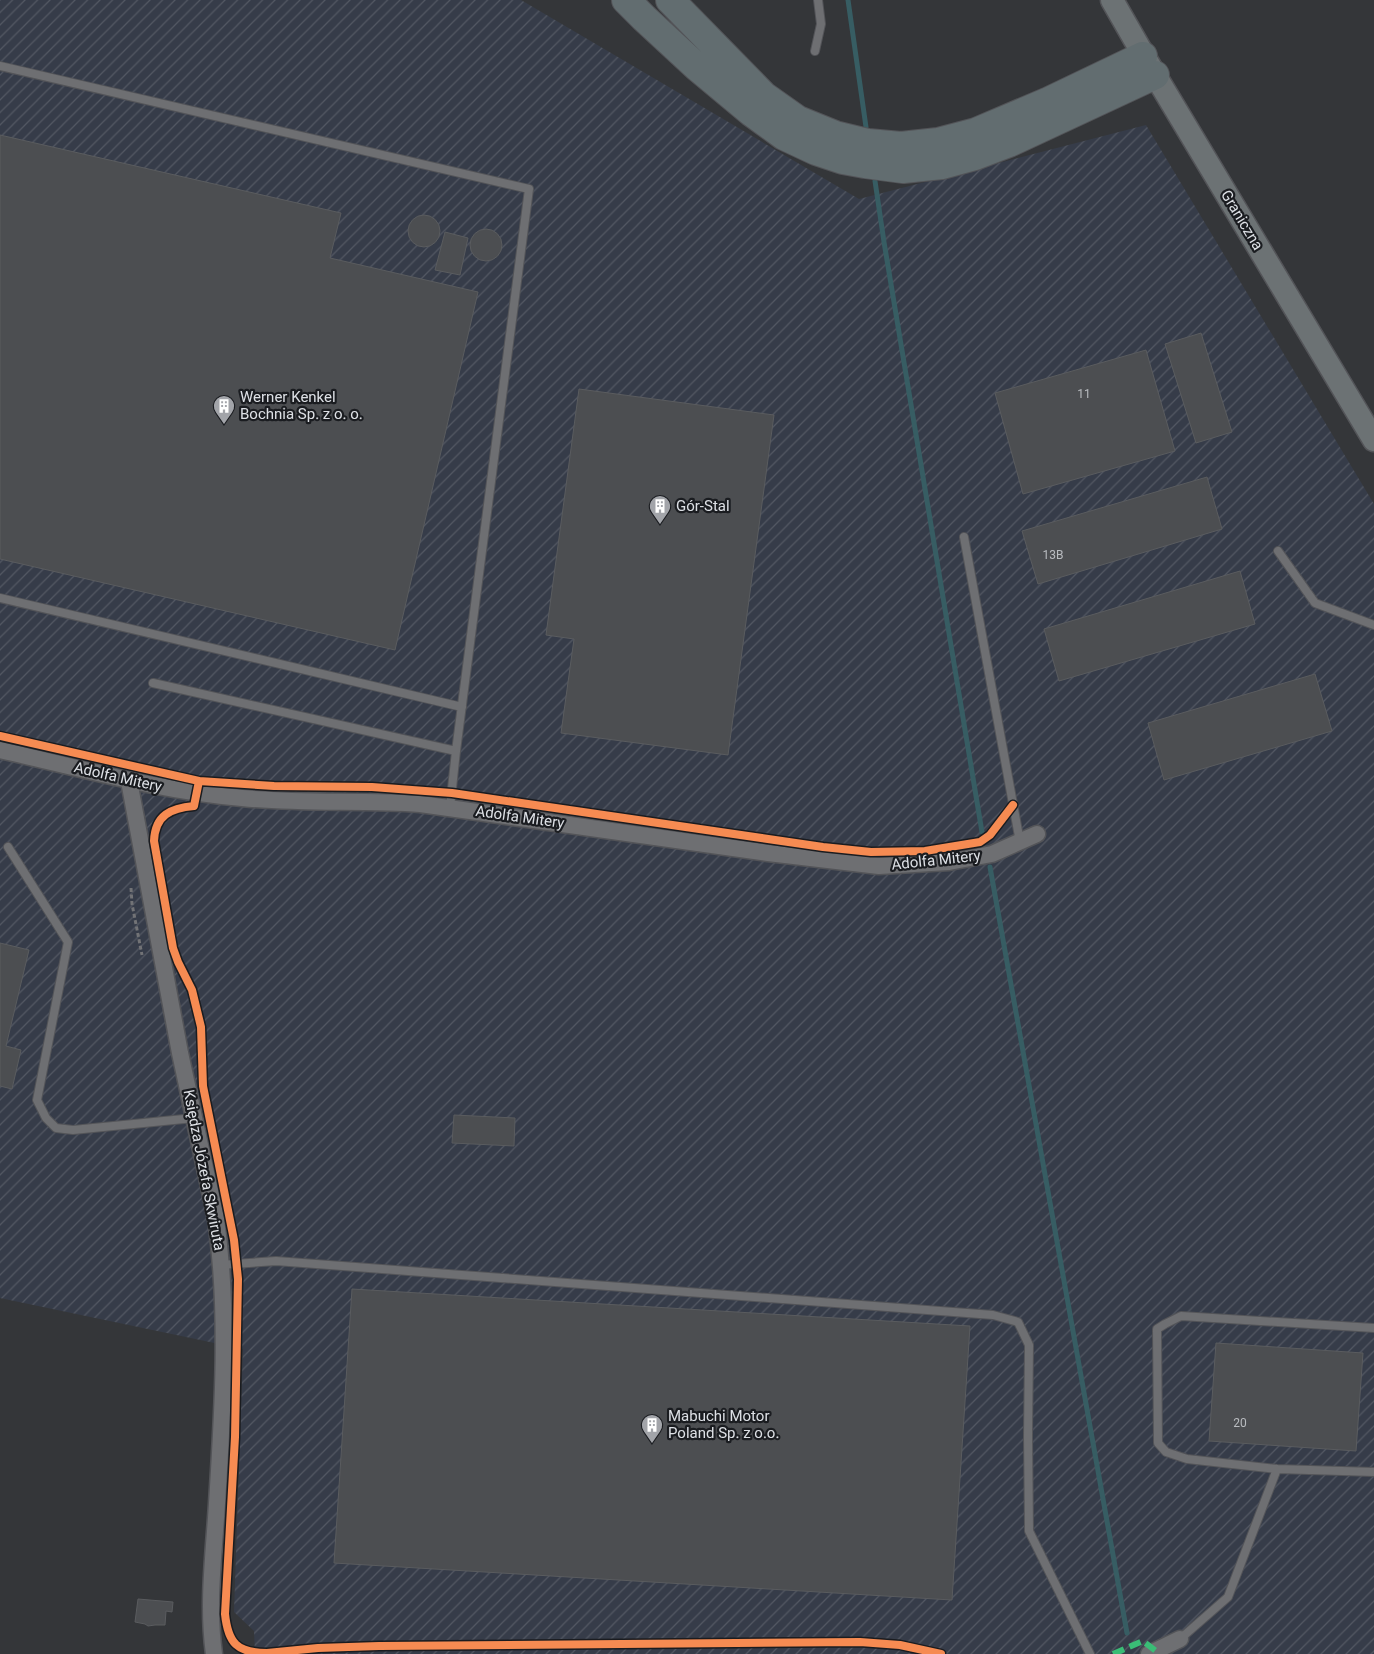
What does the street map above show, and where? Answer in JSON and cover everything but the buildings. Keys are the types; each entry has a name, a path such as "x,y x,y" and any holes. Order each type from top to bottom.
{"highway":[{"path":"626,0 697,67 751,112 784,136 816,151 843,160 903,169 942,165 975,156 1009,142 1149,66"},
{"path":"670,0 764,96 798,120 835,134 868,143 901,146 938,142 976,132 1049,101 1149,66"}],"main road":[{"name":"Graniczna","path":"1112,0 1149,66 1374,440"}],"street":[{"name":"Adolfa Mitery","path":"0,750 104,773 128,781 197,793 284,801 388,802 450,807 768,853 879,866 949,862 992,854 1037,834"},
{"name":"Księdza Józefa Skwiruta","path":"128,781 194,1118 216,1220 221,1264 223,1350 220,1457 211,1601 214,1654"},
{"path":"1150,1654 1180,1639"}],"lane":[{"path":"814,51 821,24 818,0"},
{"path":"0,66 529,188 450,807"},
{"path":"964,537 1020,842"},
{"path":"1278,551 1315,603 1374,625"},
{"path":"0,598 462,707"},
{"path":"153,683 456,751"},
{"path":"8,847 68,942 37,1100 46,1118 56,1128 73,1130 194,1118"},
{"path":"221,1264 276,1261 993,1315 1018,1322 1029,1345 1029,1532 1090,1654"},
{"path":"1374,1328 1181,1316 1157,1329 1158,1443 1166,1452 1187,1459 1277,1469 1374,1472"},
{"path":"1180,1639 1228,1597 1277,1469"}],"shaded area":[{"path":"0,0 521,0 859,199 1146,125 1374,504 1374,1654 255,1654 254,1631 234,1612 243,1349 0,1298"}],"waterway":[{"path":"848,0 866,127"},
{"path":"875,181 982,832"},
{"path":"990,867 1127,1633"}],"marked path":[{"path":"1113,1654 1143,1641 1156,1651"}],"cycle path":[{"path":"0,736 199,781"},
{"path":"267,1653 257,1653 241,1648 232,1639 226,1624 235,1437 238,1279 234,1240 203,1086 201,1027 192,990 173,948 154,841 157,825 161,819 172,811 194,806 199,781 274,786 372,787 452,793 823,847 871,852 925,851 980,842 990,835 1013,805"},
{"path":"267,1654 318,1648 379,1646 860,1642 900,1645 941,1654"}],"place":[{"name":"Werner Kenkel Bochnia Sp. z o. o.","path":"224,425"},
{"name":"Gór-Stal","path":"660,525"},
{"name":"Mabuchi Motor Poland Sp. z o.o.","path":"652,1444"}]}
